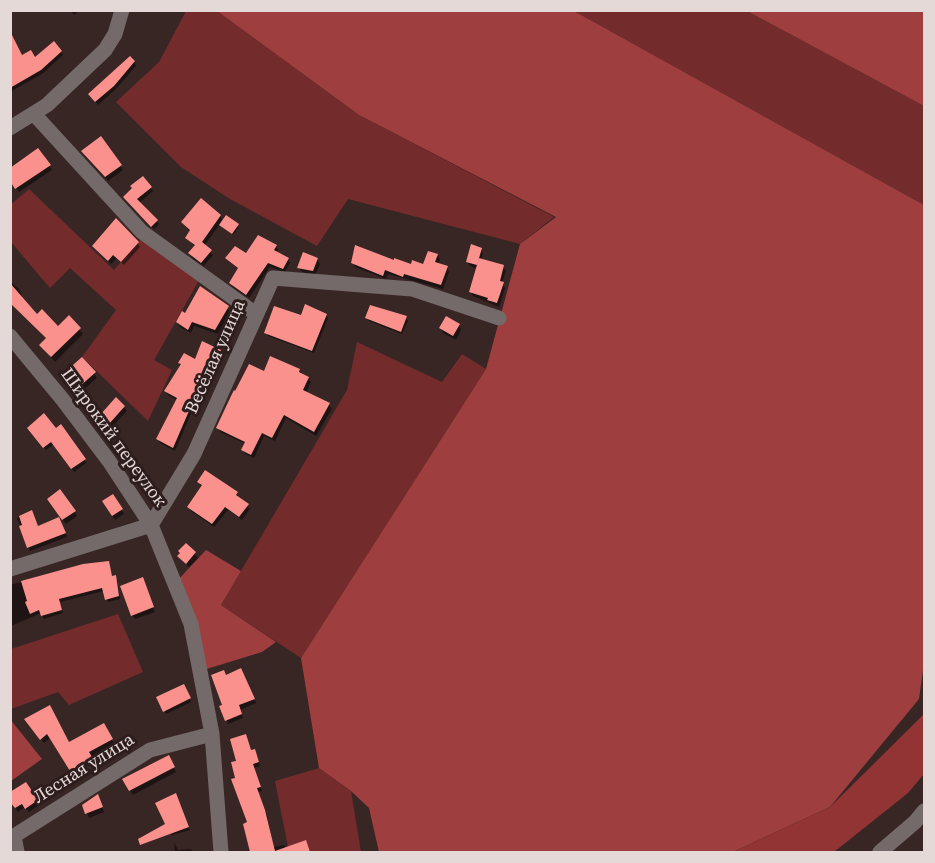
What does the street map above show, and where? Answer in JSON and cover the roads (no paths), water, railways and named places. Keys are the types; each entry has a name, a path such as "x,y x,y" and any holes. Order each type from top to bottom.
{"street":[{"path":"10,129 34,114 60,93 105,50 115,34 122,10"},
{"path":"34,114 142,232 256,314"},
{"name":"Весёлая улица","path":"151,525 194,454 273,278 412,289 499,318"},
{"name":"Широкий переулок","path":"10,336 63,400 109,461 151,525 191,624 212,734 221,852"},
{"path":"10,569 151,525"},
{"name":"Лесная улица","path":"17,852 14,836 150,750 212,734"},
{"path":"880,852 915,822 924,811"}]}
